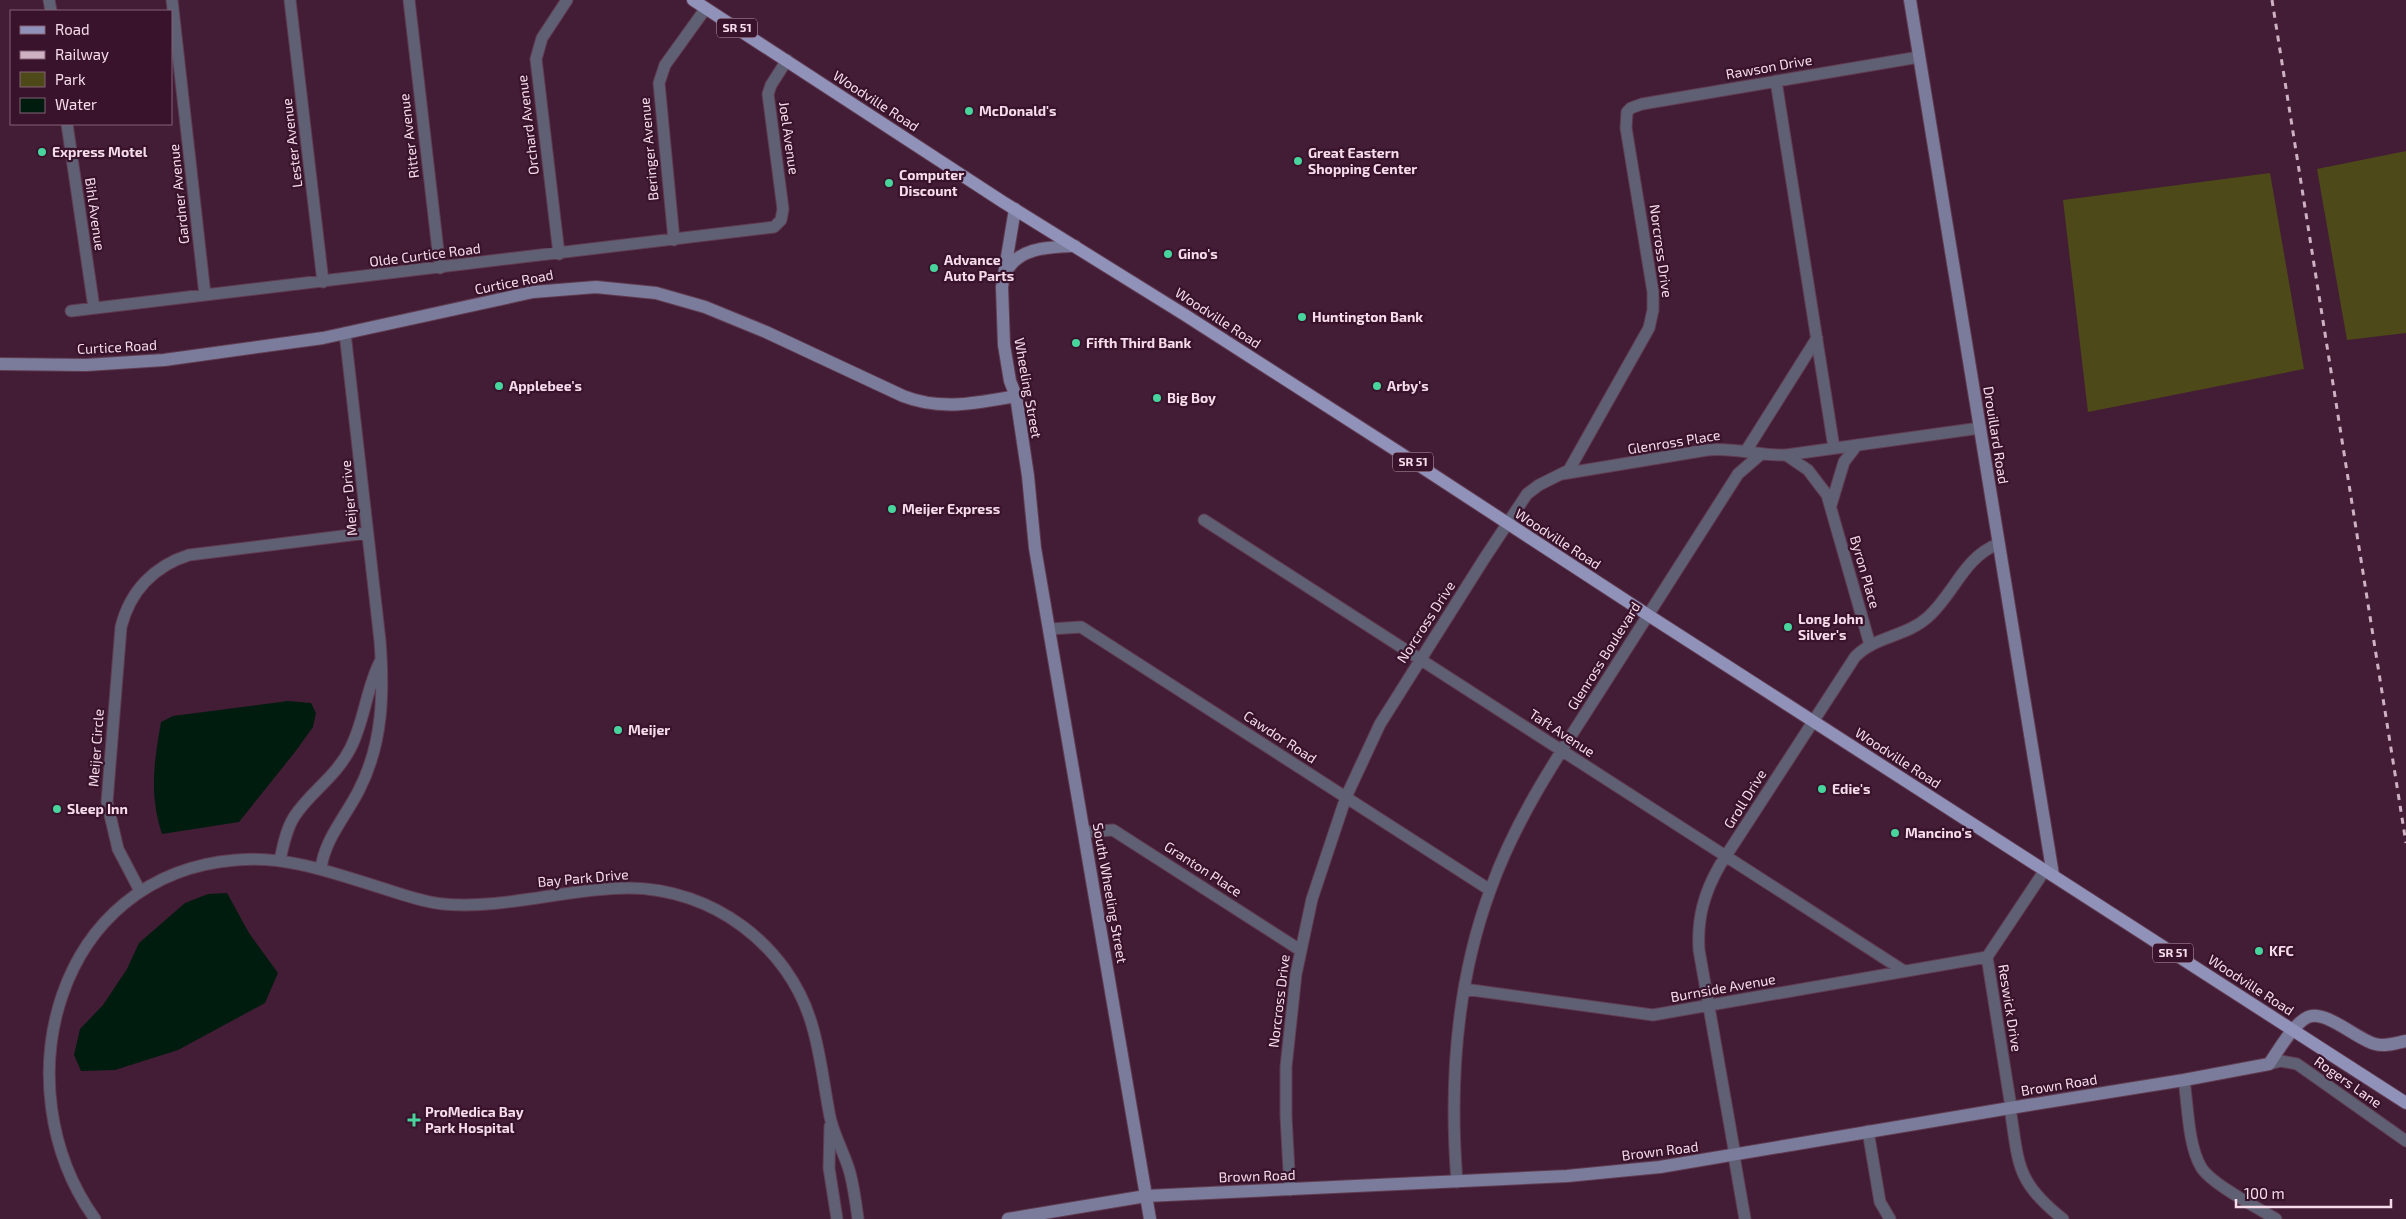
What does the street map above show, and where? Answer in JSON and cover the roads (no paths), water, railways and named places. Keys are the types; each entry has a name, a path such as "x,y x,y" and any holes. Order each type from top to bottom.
{"main road":[{"name":"Woodville Road","path":"693,0 1015,209 1397,451 1648,615 2406,1103"}],"street":[{"name":"Gardner Avenue","path":"172,0 205,295"},
{"name":"Lester Avenue","path":"290,0 323,282"},
{"name":"Ritter Avenue","path":"409,0 440,268"},
{"name":"Orchard Avenue","path":"559,254 536,60 542,38 567,0"},
{"name":"Drouillard Road","path":"1910,0 1980,428 2049,872"},
{"name":"Beringer Avenue","path":"674,240 659,83 665,65 706,8"},
{"name":"Rawson Drive","path":"1627,112 1631,108 1642,104 1919,57"},
{"name":"Joel Avenue","path":"780,223 782,196 768,94 787,60"},
{"path":"1776,81 1834,448"},
{"name":"Norcross Drive","path":"1290,1190 1286,1116 1286,1067 1293,992 1300,950 1322,867 1346,797 1380,724 1420,660 1532,489 1568,470 1578,456 1649,328 1653,310 1653,292 1626,128 1627,112"},
{"name":"Bihl Avenue","path":"67,125 94,308"},
{"name":"Wheeling Street","path":"1015,209 1003,279 1004,345 1010,381 1016,396 1040,572"},
{"name":"Olde Curtice Road","path":"71,310 769,229 780,223"},
{"path":"1003,279 1010,266 1030,251 1042,248 1075,246"},
{"name":"Curtice Road","path":"0,364 125,364 345,333 532,292 582,287 620,288 673,297 710,309 766,332 903,396 926,403 960,405 1016,396"},
{"name":"Meijer Drive","path":"321,869 329,843 360,789 375,748 382,706 383,672 345,333"},
{"path":"1817,338 1746,451 1786,455 1980,428"},
{"path":"1831,506 1844,462 1856,445"},
{"name":"Glenross Place","path":"1562,474 1707,450 1728,448 1746,451"},
{"name":"Glenross Boulevard","path":"1458,1182 1454,1084 1457,1037 1469,962 1490,890 1520,820 1561,750 1738,474 1761,454"},
{"name":"Byron Place","path":"1786,455 1808,470 1817,479 1831,506 1870,645"},
{"name":"Taft Avenue","path":"1204,520 1904,971"},
{"name":"Meijer Circle","path":"140,891 118,849 110,821 107,793 121,627 126,612 137,591 148,578 162,567 189,555 367,533"},
{"name":"Groll Drive","path":"1745,1219 1699,950 1700,916 1709,885 1855,657 1870,645 1918,625 1936,609 1976,557 1985,549 1998,544"},
{"name":"South Wheeling Street","path":"1040,572 1150,1219"},
{"name":"Cawdor Road","path":"1050,629 1081,627 1490,890"},
{"name":"Meijer Drive","path":"280,860 294,817 334,774 351,747 367,704 375,670 381,660"},
{"name":"Granton Place","path":"1085,832 1113,830 1300,950"},
{"name":"Bay Park Drive","path":"140,891 172,875 204,865 250,859 280,860 321,869 411,897 444,904 475,904 606,889 640,888 677,894 720,911 748,929 765,945 784,968 798,990 813,1029 830,1122 851,1176 858,1219"},
{"name":"Reswick Drive","path":"2049,872 1987,957 2024,1179 2036,1197 2063,1219"},
{"path":"95,1219 70,1185 54,1154 49,1138 40,1092 41,1045 53,997 75,954 103,920 140,891"},
{"name":"Burnside Avenue","path":"1464,989 1647,1015 1987,957"},
{"path":"2269,1064 2294,1030 2305,1019 2314,1015 2326,1018 2376,1045 2406,1041"},
{"name":"Rogers Lane","path":"2269,1064 2281,1061 2297,1064 2406,1140"},
{"name":"Brown Road","path":"1008,1219 1146,1196 1609,1173 1734,1155 2011,1107 2184,1080 2269,1064"},
{"path":"2184,1080 2195,1151 2201,1167 2212,1179 2276,1219"},
{"name":"Bay Park Drive","path":"830,1122 828,1168 837,1219"},
{"path":"1868,1131 1880,1202 1890,1219"}],"water":[{"path":"288,701 311,703 316,713 313,727 239,822 162,834 154,792 156,751 161,722 173,716"},
{"path":"227,893 249,933 278,973 265,1003 178,1050 115,1070 81,1071 74,1055 80,1029 103,1005 127,969 139,943 185,903 208,894"}],"railway":[{"path":"2272,0 2406,843"}],"place":[{"name":"McDonald's","path":"969,111"},
{"name":"Express Motel","path":"42,152"},
{"name":"Great Eastern Shopping Center","path":"1298,161"},
{"name":"Computer Discount","path":"889,183"},
{"name":"Gino's","path":"1168,254"},
{"name":"Advance Auto Parts","path":"934,268"},
{"name":"Huntington Bank","path":"1302,317"},
{"name":"Fifth Third Bank","path":"1076,343"},
{"name":"Applebee's","path":"499,386"},
{"name":"Arby's","path":"1377,386"},
{"name":"Big Boy","path":"1157,398"},
{"name":"Meijer Express","path":"892,509"},
{"name":"Long John Silver's","path":"1788,627"},
{"name":"Meijer","path":"618,730"},
{"name":"Edie's","path":"1822,789"},
{"name":"Sleep Inn","path":"57,809"},
{"name":"Mancino's","path":"1895,833"},
{"name":"KFC","path":"2259,951"},
{"name":"ProMedica Bay Park Hospital","path":"414,1120"}]}
